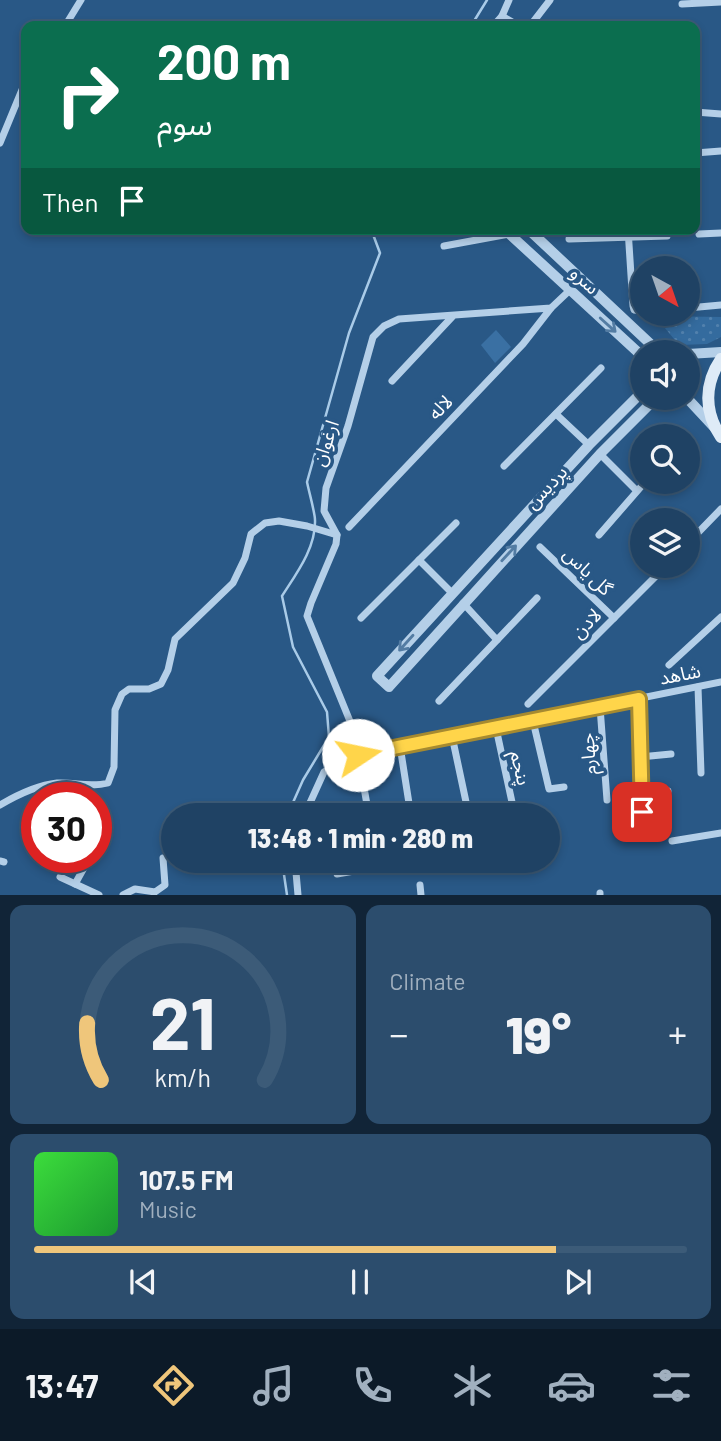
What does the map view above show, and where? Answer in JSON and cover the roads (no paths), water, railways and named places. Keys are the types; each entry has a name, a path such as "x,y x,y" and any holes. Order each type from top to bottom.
{"main road":[{"path":"718,432 708,403 708,390 721,359"}],"street":[{"path":"68,21 80,0"},
{"path":"498,21 509,0"},
{"path":"534,21 550,0"},
{"path":"682,4 721,2"},
{"path":"502,16 510,21"},
{"path":"0,143 21,92"},
{"path":"700,112 721,114"},
{"path":"700,153 721,151"},
{"path":"700,234 721,233"},
{"path":"444,246 494,235"},
{"name":"سرو","path":"510,235 630,345"},
{"name":"سرو","path":"534,235 647,340"},
{"path":"569,239 608,235"},
{"path":"628,235 631,256"},
{"path":"654,235 667,236"},
{"path":"537,260 548,249"},
{"path":"551,308 570,290"},
{"path":"700,307 721,305"},
{"name":"ارغوان","path":"337,535 324,511 326,488 348,426 373,337 384,326 399,319 551,308"},
{"name":"لاله","path":"349,527 523,344 551,308"},
{"path":"392,381 452,317"},
{"path":"700,353 721,352"},
{"path":"504,466 601,368"},
{"name":"پردیس","path":"630,404 377,676 389,687 600,454 644,410"},
{"path":"699,410 718,432"},
{"path":"556,414 630,484"},
{"path":"599,536 633,494"},
{"path":"700,531 721,509"},
{"path":"107,782 114,767 115,710 122,694 129,689 149,689 161,684 175,639 233,583 245,558 251,534 265,523 279,522 307,526 337,535 336,544 307,616 354,731 367,803"},
{"path":"361,618 456,523"},
{"name":"گل یاس","path":"540,547 614,618"},
{"path":"419,560 497,640"},
{"name":"لادن","path":"528,704 654,578"},
{"path":"439,701 537,598"},
{"path":"669,665 721,617"},
{"name":"شاهد","path":"310,803 324,772 358,755 721,682"},
{"path":"698,687 701,773"},
{"path":"629,813 642,812 639,699"},
{"name":"چهارم","path":"600,707 607,800"},
{"path":"533,721 549,789 564,787"},
{"name":"پنجم","path":"496,728 512,803"},
{"path":"452,736 465,803"},
{"path":"400,746 409,803"},
{"path":"640,757 671,754"},
{"path":"641,792 668,791"},
{"path":"0,805 21,794"},
{"path":"672,841 721,833"},
{"path":"75,884 81,873"},
{"path":"123,895 135,889 156,891 165,885 164,873"},
{"path":"296,873 298,895"},
{"path":"337,874 343,873"},
{"path":"60,877 99,895"},
{"path":"420,886 421,895"}],"waterway":[{"path":"474,21 487,0"},
{"path":"293,803 303,780 329,737 327,712 293,647 282,596 312,541 315,517 307,482 349,333 380,253 373,235"},
{"path":"284,873 287,895"}]}
